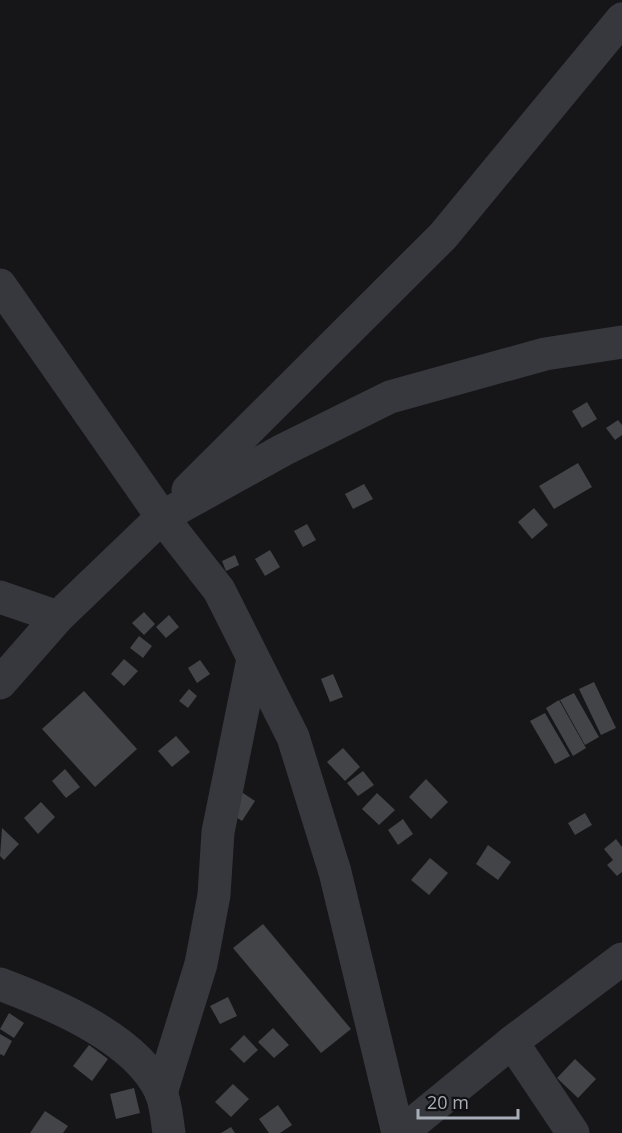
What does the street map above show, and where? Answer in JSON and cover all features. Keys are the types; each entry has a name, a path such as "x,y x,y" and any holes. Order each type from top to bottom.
{"street":[{"path":"0,683 58,617 162,517 443,236 622,20"},
{"path":"0,285 162,517 219,590 293,738 335,872 399,1133 512,1042 622,959"},
{"path":"162,517 283,450 390,397 545,354 622,342"},
{"path":"0,597 58,617"},
{"path":"161,1093 201,964 214,895 218,832 253,659"},
{"path":"0,984 35,998 105,1036 132,1054 161,1093 169,1133"},
{"path":"512,1042 573,1133"}],"building":[{"path":"587,402 597,419 582,428 572,411"},
{"path":"618,420 622,425 622,435 615,440 606,428"},
{"path":"578,463 592,487 554,509 539,486"},
{"path":"364,484 373,499 353,509 345,494"},
{"path":"534,508 548,525 532,539 518,522"},
{"path":"307,524 316,540 303,547 294,531"},
{"path":"270,550 280,567 265,576 255,559"},
{"path":"235,555 239,565 226,571 222,561"},
{"path":"144,612 155,624 144,635 132,623"},
{"path":"169,615 179,627 166,638 156,627"},
{"path":"139,636 152,646 143,658 130,648"},
{"path":"124,659 138,671 124,686 111,674"},
{"path":"200,660 210,674 197,683 188,668"},
{"path":"333,674 343,697 330,702 321,679"},
{"path":"594,682 616,728 601,735 579,689"},
{"path":"189,689 197,696 188,708 179,701"},
{"path":"84,691 137,749 95,787 42,729"},
{"path":"574,693 599,737 585,745 560,700"},
{"path":"559,700 586,748 573,756 546,708"},
{"path":"545,713 570,756 555,764 530,721"},
{"path":"176,736 190,752 172,767 158,751"},
{"path":"343,748 360,767 345,781 327,762"},
{"path":"65,769 80,787 66,798 52,781"},
{"path":"363,771 374,785 358,796 347,783"},
{"path":"426,779 448,802 431,819 409,797"},
{"path":"240,791 255,801 242,821 227,811"},
{"path":"377,793 395,810 379,825 362,809"},
{"path":"41,802 55,817 38,834 24,818"},
{"path":"585,813 592,825 575,835 568,823"},
{"path":"403,819 413,834 398,845 388,830"},
{"path":"2,828 19,844 4,860 0,856"},
{"path":"616,839 622,847 622,872 617,876 607,865 613,860 604,849"},
{"path":"488,845 511,862 498,880 476,864"},
{"path":"430,858 448,873 429,895 411,880"},
{"path":"263,924 351,1029 321,1053 233,948"},
{"path":"228,997 237,1016 220,1024 210,1006"},
{"path":"9,1013 24,1023 14,1038 0,1029"},
{"path":"273,1028 289,1045 274,1058 258,1042"},
{"path":"0,1034 12,1041 4,1056 0,1054"},
{"path":"244,1035 258,1050 244,1063 230,1049"},
{"path":"89,1045 108,1059 92,1081 73,1066"},
{"path":"575,1059 596,1079 578,1098 557,1078"},
{"path":"233,1084 249,1099 231,1117 215,1102"},
{"path":"134,1088 140,1113 116,1119 110,1094"},
{"path":"278,1105 292,1125 280,1133 269,1133 259,1119"},
{"path":"45,1111 68,1126 63,1133 30,1133"},
{"path":"231,1127 235,1133 221,1133"}]}
